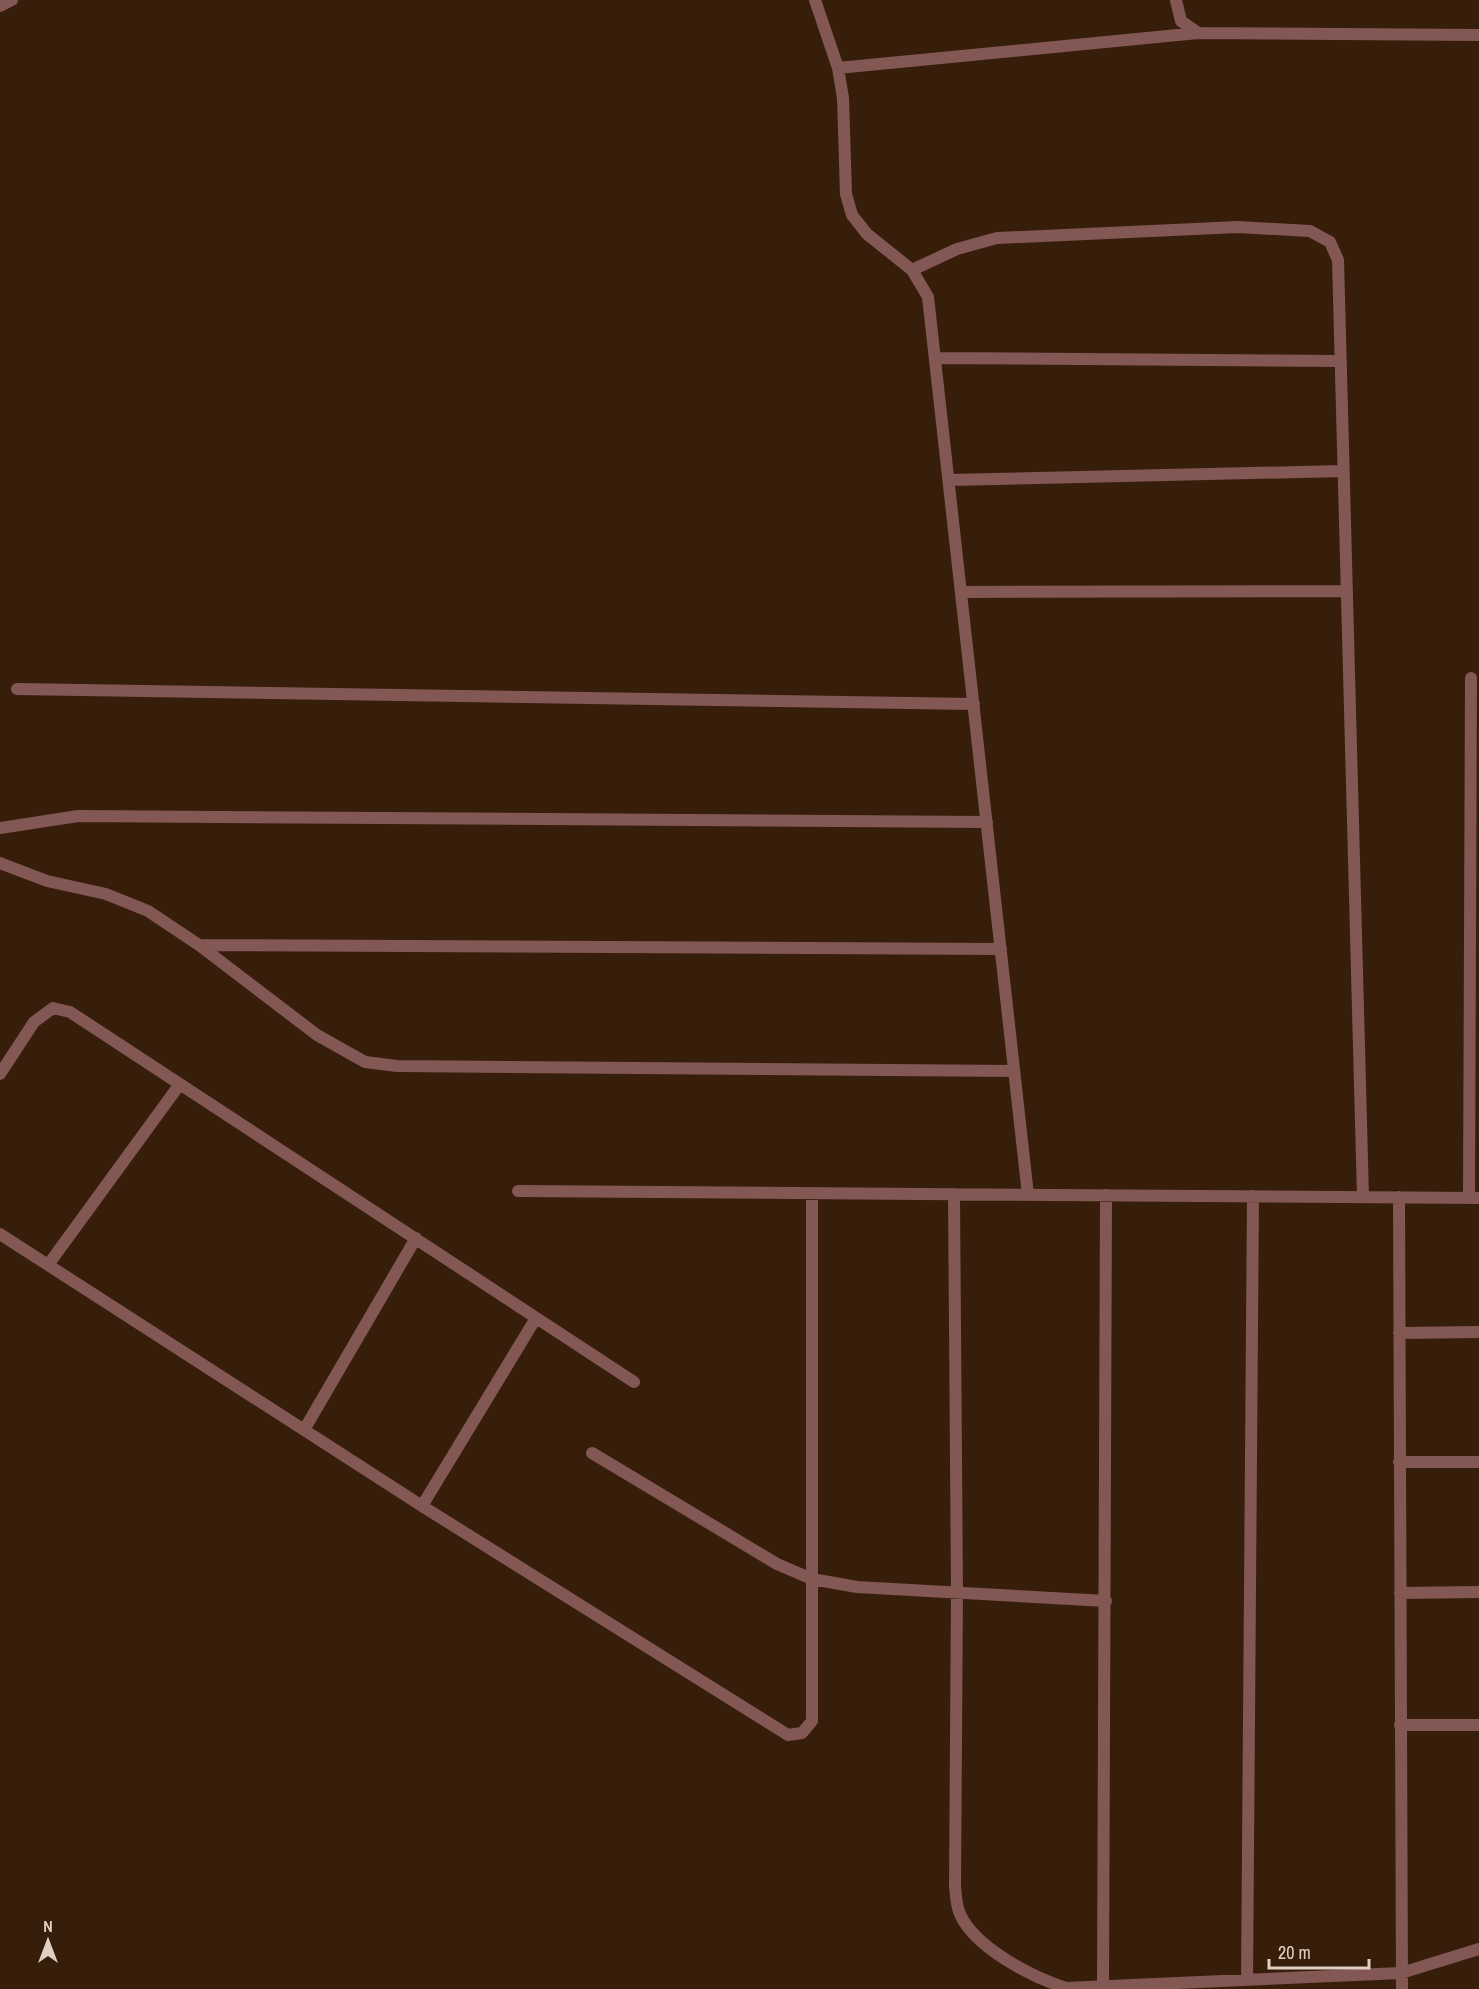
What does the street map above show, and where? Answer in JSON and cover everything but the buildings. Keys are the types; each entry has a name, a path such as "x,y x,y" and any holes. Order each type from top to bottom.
{"street":[{"path":"0,6 12,0"},
{"path":"815,0 838,68 843,98 846,194 852,215 867,234 912,270 928,297 1028,1195"},
{"path":"1176,0 1181,21 1198,33"},
{"path":"838,68 1198,33 1479,35"},
{"path":"912,270 957,249 997,238 1238,227 1310,231 1330,242 1338,260 1363,1197"},
{"path":"936,358 1341,361"},
{"path":"949,480 1343,471"},
{"path":"962,592 1347,591"},
{"path":"518,1191 1474,1198 1471,678"},
{"path":"17,689 974,704"},
{"path":"0,828 78,816 987,822"},
{"path":"1,866 47,881 106,894 148,911 199,945 317,1035 365,1062 397,1066 1014,1071"},
{"path":"199,945 1001,949"},
{"path":"0,1074 34,1022 54,1008 70,1012 634,1382"},
{"path":"48,1265 180,1084"},
{"path":"0,1234 422,1506 788,1735 802,1733 812,1721 812,1193"},
{"path":"954,1194 957,1591 955,1886 959,1912 971,1932 1039,1979 1066,1988 1401,1972 1479,1949"},
{"path":"1103,1988 1106,1195"},
{"path":"1247,1980 1253,1196"},
{"path":"1399,1197 1402,1989"},
{"path":"304,1430 416,1238"},
{"path":"422,1506 536,1317"},
{"path":"1400,1333 1479,1332"},
{"path":"592,1453 777,1564 812,1579 856,1587 1106,1601"},
{"path":"1400,1462 1479,1462"},
{"path":"1400,1593 1479,1592"},
{"path":"1400,1725 1479,1725"}]}
